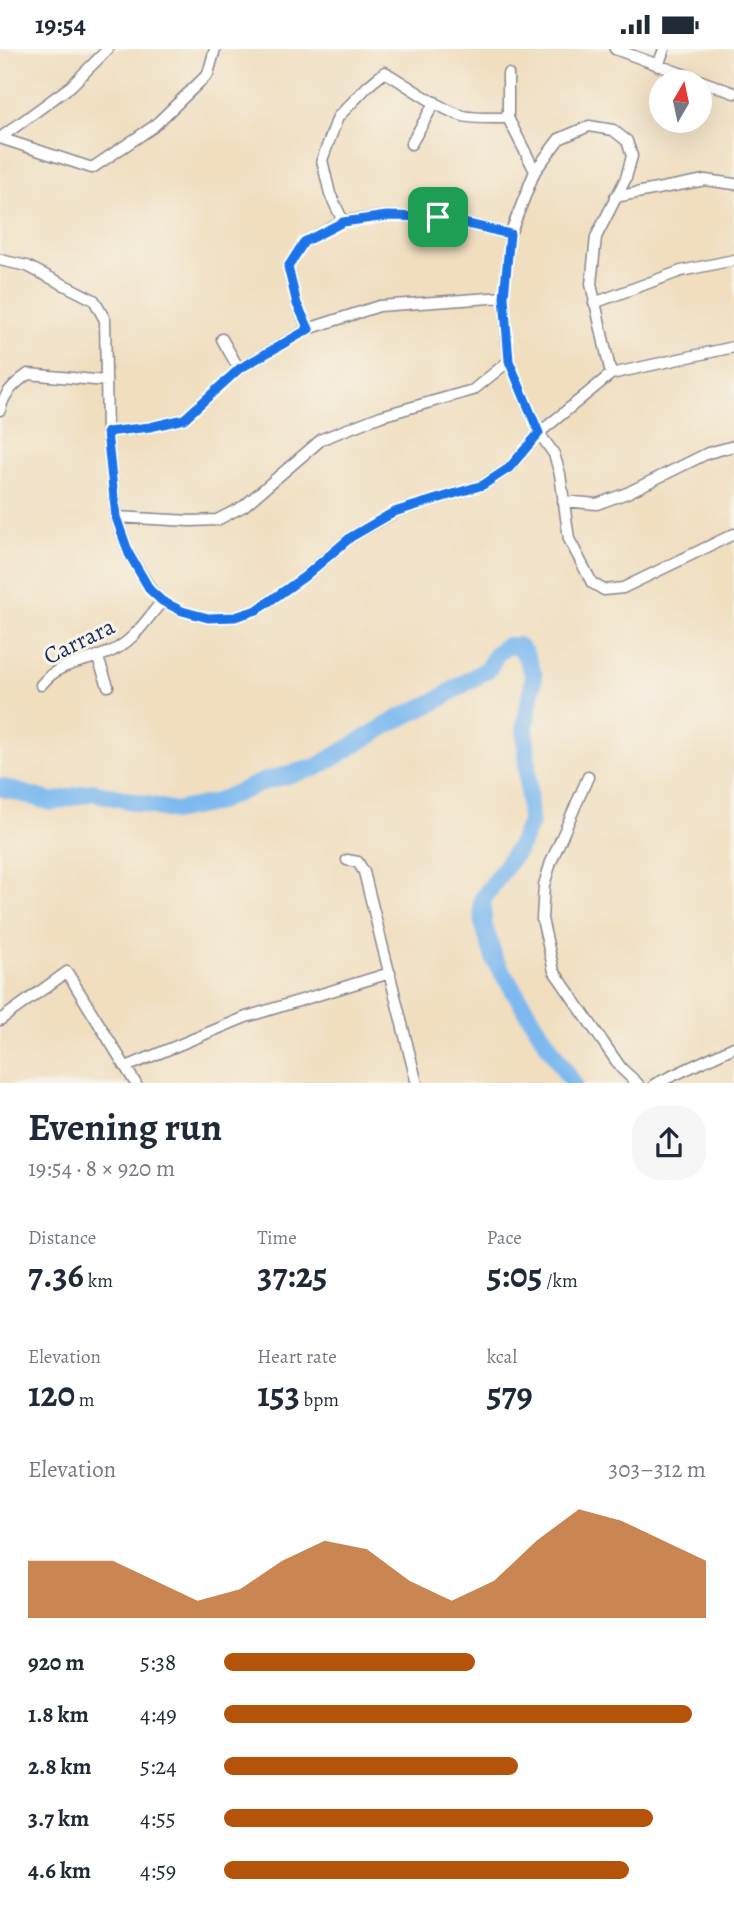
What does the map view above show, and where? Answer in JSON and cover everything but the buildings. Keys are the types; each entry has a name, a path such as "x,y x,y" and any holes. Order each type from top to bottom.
{"street":[{"path":"0,138 71,86 108,49"},
{"path":"0,138 92,168 153,127 208,74 215,49"},
{"path":"615,49 734,93"},
{"path":"658,66 664,49"},
{"path":"343,222 330,194 322,160 338,117 385,72 435,101 445,110 466,117 508,118"},
{"path":"508,74 508,118 535,171"},
{"path":"411,145 435,101"},
{"path":"611,374 591,284 596,237 626,179 632,156 627,141 612,131 589,126 559,139 535,171 510,234 504,297 509,361 539,433 554,454 560,474 569,538 592,583 604,590 623,589 734,534"},
{"path":"615,198 705,180 734,184"},
{"path":"309,329 297,304 288,267 304,242 343,222 387,216 438,217 510,234"},
{"path":"0,260 27,266 94,300 105,320 107,432 116,517 129,554 150,590 162,601 182,611 208,618 235,617 257,610 304,577 351,537 394,512 483,485 509,468 539,433 611,374 734,347"},
{"path":"594,303 681,271 734,260"},
{"path":"107,432 150,427 184,419 239,369 309,329 379,306 504,297"},
{"path":"222,339 239,369"},
{"path":"116,517 217,520 244,506 322,439 382,416 473,390 509,361"},
{"path":"0,410 2,400 12,386 28,374 106,381"},
{"path":"563,502 597,505 708,453 734,446"},
{"name":"Carrara","path":"41,685 48,676 73,662 106,654 131,639 162,601"},
{"path":"97,656 108,685"},
{"path":"588,777 551,862 544,885 542,919 554,971 621,1068 638,1083"},
{"path":"347,860 358,862 365,872 417,1083"},
{"path":"0,1020 67,972 136,1083"},
{"path":"126,1067 246,1017 390,973"},
{"path":"656,1083 734,1047"}],"waterway":[{"path":"0,787 52,802 93,792 174,811 214,803 265,781 317,767 488,669 497,653 507,646 518,646 525,654 534,676 525,726 530,823 519,847 482,900 483,923 495,961 572,1083"}],"route":[{"path":"387,216 438,217 510,234 504,297 509,361 539,433 509,468 483,485 394,512 351,537 304,577 257,610 235,617 208,618 182,611 162,601 150,590 129,554 116,517 107,432 150,427 184,419 239,369 309,329 297,304 288,267 304,242 343,222 387,216"}]}
